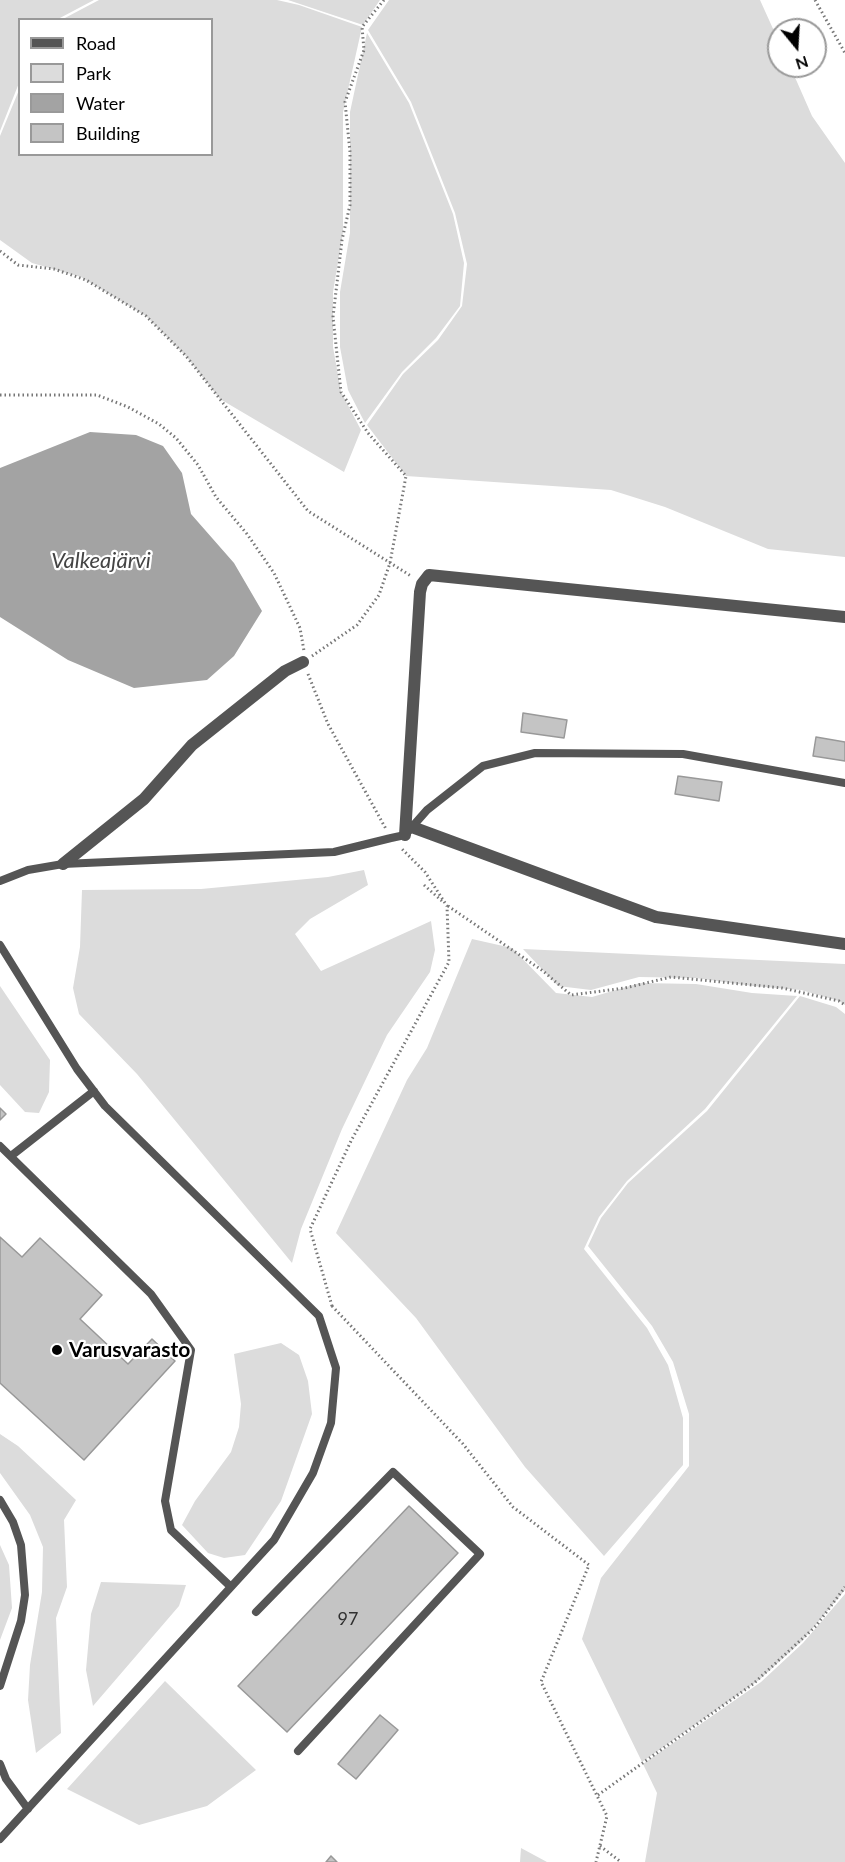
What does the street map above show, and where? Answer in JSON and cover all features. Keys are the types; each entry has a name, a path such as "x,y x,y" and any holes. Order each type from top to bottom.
{"street":[{"path":"845,617 429,575 422,584 408,831 656,917 845,944"},
{"path":"63,864 144,799 192,745 285,671 303,662"}],"lane":[{"path":"0,881 28,870 63,864 334,852 391,838 408,831 427,810 483,766 535,753 683,754 845,783"},
{"path":"0,945 77,1069 105,1106 297,1292 318,1316 336,1368 331,1423 313,1473 274,1540 0,1839"},
{"path":"11,1156 94,1091"},
{"path":"0,1146 152,1294 191,1350 165,1501 171,1530 231,1587"},
{"path":"256,1612 393,1472 480,1554 298,1751"},
{"path":"0,1500 14,1522 21,1545 25,1595 21,1621 0,1686"},
{"path":"0,1764 6,1779 28,1809"}],"path":[{"path":"303,662 357,625 379,595 390,563 406,476 368,433 341,392 333,317 342,240 350,205 350,152 345,102 364,50 362,27 384,0"},
{"path":"815,0 845,53"},
{"path":"0,251 18,265 54,269 86,280 146,316 186,356 308,511 422,584"},
{"path":"0,395 97,395 138,412 176,438 198,465 216,497 247,534 274,573 300,628 303,662 328,724 391,838 425,872 447,906 449,962 351,1141 310,1229 332,1306 463,1444 513,1507 590,1565 541,1682 607,1816 596,1862"},
{"path":"424,885 447,906 543,971 571,995 625,988 671,977 782,988 839,1001 845,1005"},
{"path":"318,1316 332,1306"},
{"path":"598,1795 753,1684 816,1626 845,1587"},
{"path":"600,1846 621,1862"}],"green space":[{"path":"0,0 94,0 60,18 18,18 18,86 0,131"},
{"path":"99,0 277,0 299,5 362,27 343,112 343,232 333,292 333,347 341,392 361,430 344,472 220,399 186,356 146,316 81,277 32,263 0,240 0,136 18,92 18,156 213,156 213,18 65,18"},
{"path":"288,0 380,0 363,25"},
{"path":"389,0 760,0 768,18 767,78 795,78 812,116 845,163 845,557 768,549 665,507 611,490 406,476 367,425 403,374 438,340 462,306 467,264 455,213 411,102 368,30"},
{"path":"367,33 409,103 453,214 464,263 460,306 436,338 402,372 365,423 348,390 340,347 340,292 350,233 350,112"},
{"path":"364,870 368,885 310,919 295,934 321,971 431,921 435,950 430,972 387,1035 342,1129 301,1229 292,1263 137,1074 79,1014 73,988 80,947 82,890 201,889 328,877"},
{"path":"472,939 512,948 556,993 592,997 640,983 696,984 752,993 797,996 705,1109 627,1181 599,1217 584,1249 647,1328 668,1365 683,1418 683,1465 604,1556 525,1467 416,1318 336,1233 407,1080 427,1048"},
{"path":"523,949 845,964 845,1005 839,1001 801,990 696,978 639,977 591,990 558,986"},
{"path":"0,986 50,1060 49,1092 39,1113 25,1112 0,1085"},
{"path":"800,996 836,1007 845,1014 845,1590 802,1641 759,1680 642,1762 582,1639 601,1578 689,1466 689,1414 673,1362 652,1326 588,1246 601,1218 628,1183 707,1111"},
{"path":"281,1343 299,1355 308,1381 312,1414 281,1501 245,1555 224,1558 208,1553 182,1525 195,1501 231,1452 239,1427 241,1404 234,1354"},
{"path":"0,1434 18,1446 76,1500 64,1520 67,1587 56,1618 61,1733 36,1753 28,1700 30,1665 42,1592 43,1547 30,1515 0,1473"},
{"path":"0,1545 9,1565 12,1608 0,1640"},
{"path":"101,1582 186,1585 179,1606 93,1706 86,1670 91,1614"},
{"path":"845,1594 845,1862 645,1862 657,1793 643,1764 761,1682 803,1643"},
{"path":"165,1681 256,1770 207,1806 139,1825 67,1789"},
{"path":"521,1848 547,1862 520,1862"}],"water":[{"name":"Valkeajärvi","path":"90,432 136,435 163,446 182,473 191,514 234,563 262,611 234,656 207,680 134,688 68,660 0,617 0,468"}],"building":[{"path":"523,713 567,720 564,738 521,732"},
{"path":"816,737 845,742 845,761 813,756"},
{"path":"678,776 722,782 719,801 675,794"},
{"path":"0,1108 6,1114 0,1120"},
{"name":"Varusvarasto","path":"0,1237 22,1257 40,1238 102,1295 80,1319 128,1364 152,1339 175,1361 84,1460 0,1383"},
{"path":"409,1506 458,1553 287,1732 238,1686"},
{"path":"380,1715 398,1730 356,1779 338,1764"},
{"path":"331,1856 337,1862 326,1862"}],"place":[{"name":"Varusvarasto","path":"57,1350"}]}
